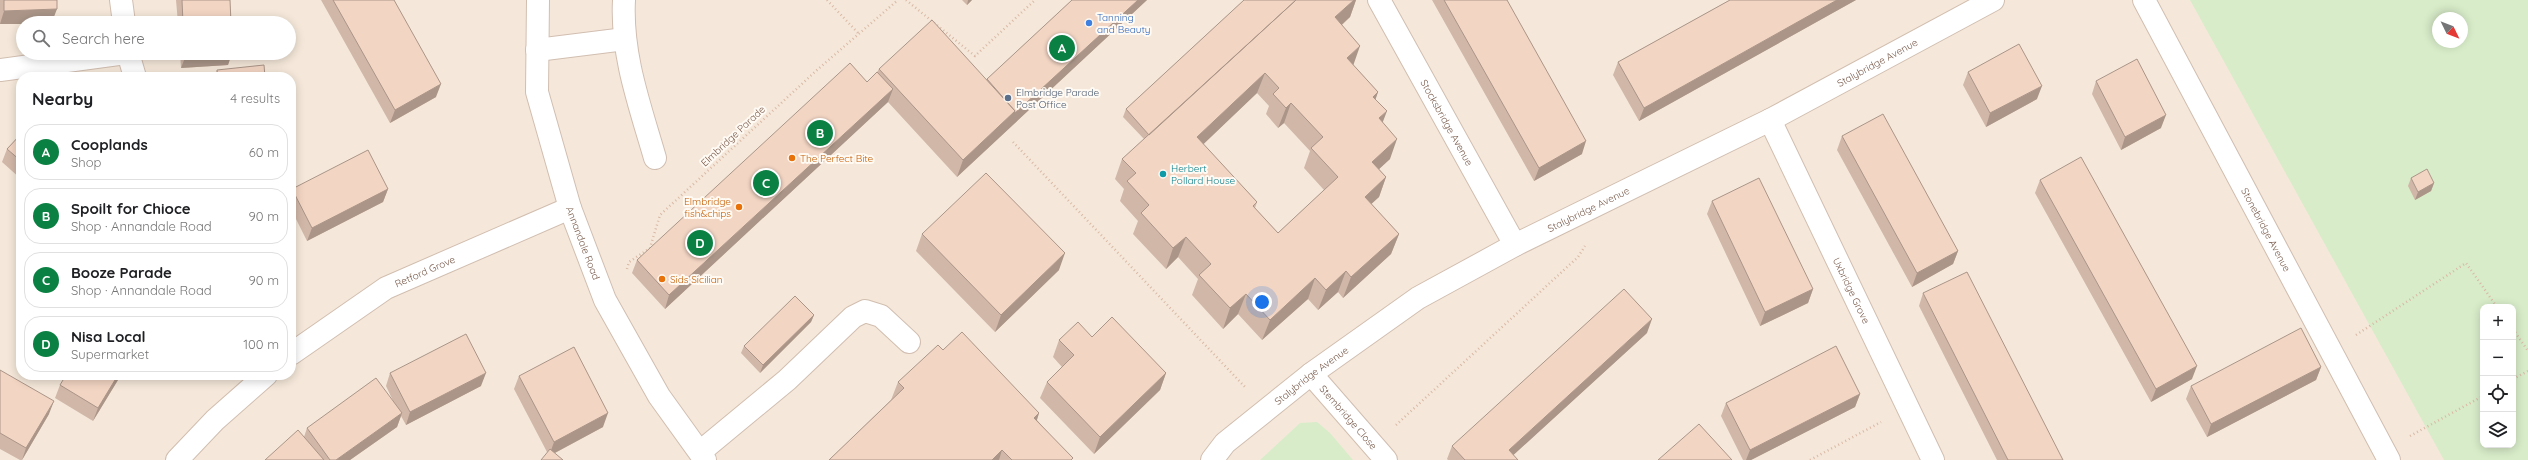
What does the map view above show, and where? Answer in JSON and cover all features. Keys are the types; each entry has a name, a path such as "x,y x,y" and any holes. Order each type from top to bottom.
{"street":[{"path":"120,0 123,16"},
{"name":"Annandale Road","path":"538,0 537,92 570,208 605,300 659,396 702,456"},
{"path":"624,0 625,39 630,72 655,158"},
{"name":"Stocksbridge Avenue","path":"1379,0 1516,245"},
{"name":"Stalybridge Avenue","path":"1212,460 1225,443 1266,409 1311,374 1418,298 1516,245 1770,120 1993,0"},
{"name":"Stonebridge Avenue","path":"2144,0 2386,455"},
{"path":"537,50 625,39"},
{"path":"0,70 75,60"},
{"path":"129,60 133,72"},
{"name":"Uxbridge Grove","path":"1770,120 1933,460"},
{"name":"Retford Grove","path":"296,351 386,288 570,208"},
{"path":"702,456 787,380 853,317 865,311 881,316 909,342"},
{"name":"Stembridge Close","path":"1311,374 1380,453"},
{"path":"177,460 214,420 260,380"}],"path":[{"path":"827,0 859,34"},
{"name":"Elmbridge Parade","path":"605,300 624,283 629,262 650,248 660,215 898,0"},
{"path":"906,0 976,56 1035,0"},
{"path":"1013,142 1266,409"},
{"path":"1380,453 1578,257 1590,237 1583,212"},
{"path":"2331,351 2466,263 2495,304"},
{"path":"2516,333 2528,350"},
{"path":"2516,377 2528,371"},
{"path":"2386,455 2480,398"},
{"path":"1810,460 1887,418 1909,410"}],"shaded area":[{"path":"0,0 2528,0 2528,460 0,460"}],"green space":[{"path":"2190,0 2528,0 2528,460 2444,460"},
{"path":"1317,422 1330,433 1353,460 1260,460 1300,423"}],"building":[{"path":"4,0 57,0 57,9 4,11"},
{"path":"182,0 230,0 231,16 183,16"},
{"path":"333,0 394,0 441,84 395,110"},
{"path":"1072,0 1138,0 1014,114 1015,111 987,79"},
{"path":"1244,0 1296,0 1149,135 1126,109"},
{"name":"Herbert Pollard House","path":"1296,0 1354,0 1335,17 1360,46 1347,58 1378,92 1373,97 1387,111 1379,118 1397,139 1372,162 1386,177 1365,197 1399,234 1351,277 1346,271 1326,290 1315,278 1270,320 1246,294 1230,308 1199,275 1211,264 1186,237 1173,248 1141,213 1149,205 1127,181 1136,173 1122,159","holes":["1265,73 1279,88 1273,94 1286,108 1291,103 1323,137 1311,148 1338,177 1278,233 1253,206 1257,202 1197,137"]},
{"path":"1444,0 1507,0 1586,141 1539,168"},
{"path":"1730,0 1837,0 1644,108 1618,62"},
{"path":"932,20 1015,111 963,160 879,69"},
{"path":"2019,44 2042,86 1990,113 1968,72"},
{"path":"2137,59 2166,115 2125,137 2096,81"},
{"path":"850,63 867,82 877,72 893,89 669,295 637,260"},
{"path":"264,65 265,72 217,72 217,70"},
{"path":"1883,114 1958,251 1917,273 1842,136"},
{"path":"16,139 16,157 7,149"},
{"path":"368,150 388,189 312,228 296,197 296,187"},
{"path":"2081,157 2197,366 2156,389 2040,180"},
{"path":"2427,169 2434,183 2418,192 2411,178"},
{"path":"986,173 1065,253 1001,315 922,234"},
{"path":"1759,178 1813,289 1765,312 1712,201"},
{"path":"1967,272 2063,460 2008,460 1923,293"},
{"path":"1624,289 1652,319 1509,450 1518,460 1465,460 1452,446"},
{"path":"795,296 814,315 763,365 744,346"},
{"path":"1112,317 1166,373 1100,437 1047,382 1074,355 1059,340 1078,322 1092,337"},
{"path":"2301,328 2321,367 2211,424 2191,386"},
{"path":"962,332 1039,413 1034,418 1073,458 1071,460 1012,460 1002,450 992,460 829,460 904,388 898,382 938,345 943,350"},
{"path":"466,334 486,373 410,412 390,373"},
{"path":"1836,346 1860,394 1750,450 1726,403"},
{"path":"574,347 608,413 554,442 519,376"},
{"path":"0,370 54,401 26,448 0,433"},
{"path":"376,378 402,413 336,460 330,460 307,428"},
{"path":"63,380 115,380 98,408 60,385"},
{"path":"1699,424 1732,460 1658,460"},
{"path":"298,430 324,460 265,460"},
{"path":"550,449 563,460 541,460"}],"place":[{"name":"Tanning and Beauty","path":"1089,23"},
{"name":"Cooplands","path":"1062,48"},
{"name":"Elmbridge Parade Post Office","path":"1008,98"},
{"name":"Spoilt for Chioce","path":"820,133"},
{"name":"The Perfect Bite","path":"792,158"},
{"name":"Herbert Pollard House","path":"1163,174"},
{"name":"Booze Parade","path":"766,183"},
{"name":"Elmbridge fish&chips","path":"739,207"},
{"name":"Nisa Local","path":"700,243"},
{"name":"Sids Sicilian","path":"662,279"}]}
